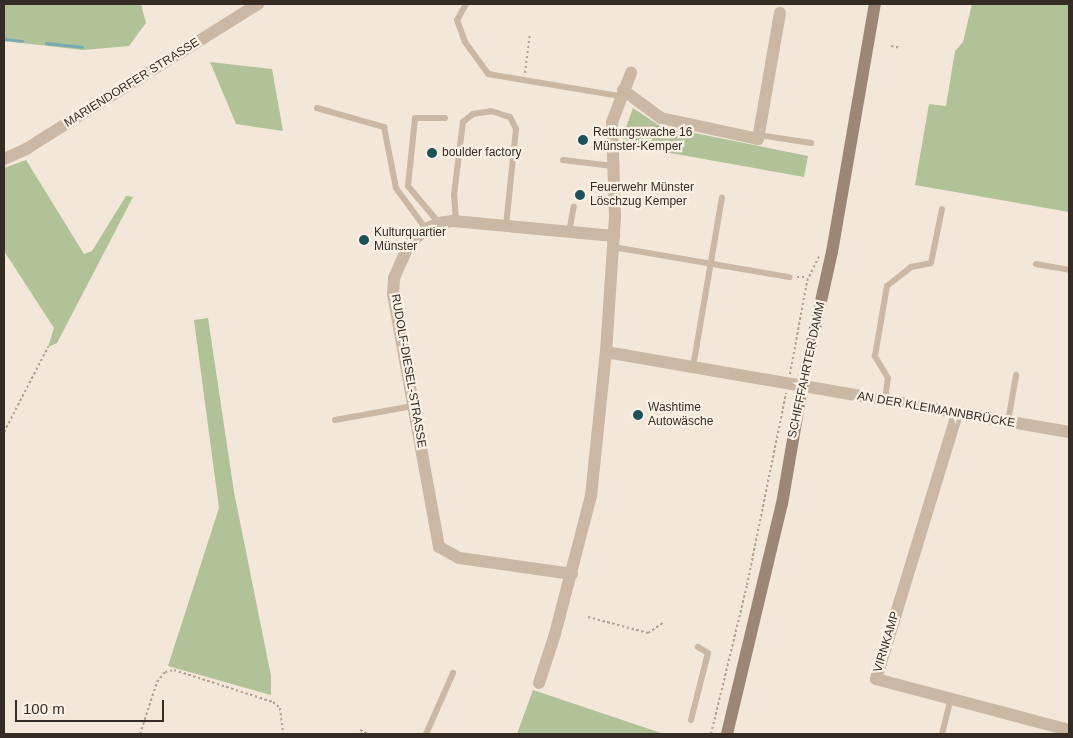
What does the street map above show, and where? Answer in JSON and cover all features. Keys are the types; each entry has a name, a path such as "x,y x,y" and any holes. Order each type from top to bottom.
{"main road":[{"name":"SCHIFFFAHRTER DAMM","path":"727,734 772,552 802,387 832,252 875,4"}],"street":[{"name":"MARIENDORFER STRASSE","path":"4,159 26,149 197,43 242,8 258,4"},
{"path":"622,93 661,118 671,122 758,138 780,14"},
{"path":"539,683 572,574 591,496 606,352 614,241 612,122 631,73"},
{"name":"RUDOLF-DIESEL-STRASSE","path":"572,574 459,558 439,546 393,294 403,254 426,229 439,223 456,221 569,232 614,241"},
{"path":"606,352 802,387"},
{"name":"AN DER KLEIMANNBRÜCKE","path":"802,387 1069,432"},
{"name":"VIRNKAMP","path":"957,414 876,679 1069,730"}],"lane":[{"path":"466,4 457,20 465,42 488,74 622,93"},
{"path":"317,108 384,127 396,188 426,229"},
{"path":"456,221 454,195 463,122 473,114 491,112 510,117 516,129 506,226"},
{"path":"439,223 408,186 415,118 445,118"},
{"path":"759,135 811,143"},
{"path":"564,160 613,166"},
{"path":"693,367 722,197"},
{"path":"569,232 574,206"},
{"path":"885,401 888,378 875,356 887,286 911,267 931,263 942,209"},
{"path":"614,241 711,263 790,277"},
{"path":"1036,264 1069,270"},
{"path":"1008,422 1016,375"},
{"path":"335,420 413,406"},
{"path":"691,720 708,653 698,647"},
{"path":"426,734 453,672"},
{"path":"942,734 951,698"}],"path":[{"path":"524,80 530,34"},
{"path":"891,46 901,48"},
{"path":"711,734 747,585 808,277 823,249"},
{"path":"790,277 808,277"},
{"path":"4,432 48,347"},
{"path":"588,617 648,633 662,623"},
{"path":"140,734 157,682 165,672 174,670 273,702 280,708 283,734"},
{"path":"360,730 368,734"}],"green space":[{"path":"4,4 141,4 146,23 129,46 83,50 4,41"},
{"path":"972,4 1069,4 1069,212 915,185 929,104 946,106 955,51 963,42"},
{"path":"210,62 272,69 283,131 236,124"},
{"path":"633,108 660,126 808,156 804,177 620,144"},
{"path":"26,160 84,254 92,251 126,196 133,197 57,343 48,347 54,328 4,251 4,168"},
{"path":"208,318 234,492 271,676 271,695 168,666 219,508 194,320"},
{"path":"533,690 664,734 517,734"}],"waterway":[{"path":"4,39 22,41"},
{"path":"46,43 82,47"}],"place":[{"name":"Rettungswache 16 Münster-Kemper","path":"583,140"},
{"name":"boulder factory","path":"432,153"},
{"name":"Feuerwehr Münster Löschzug Kemper","path":"580,195"},
{"name":"Kulturquartier Münster","path":"364,240"},
{"name":"Washtime Autowäsche","path":"638,415"}]}
